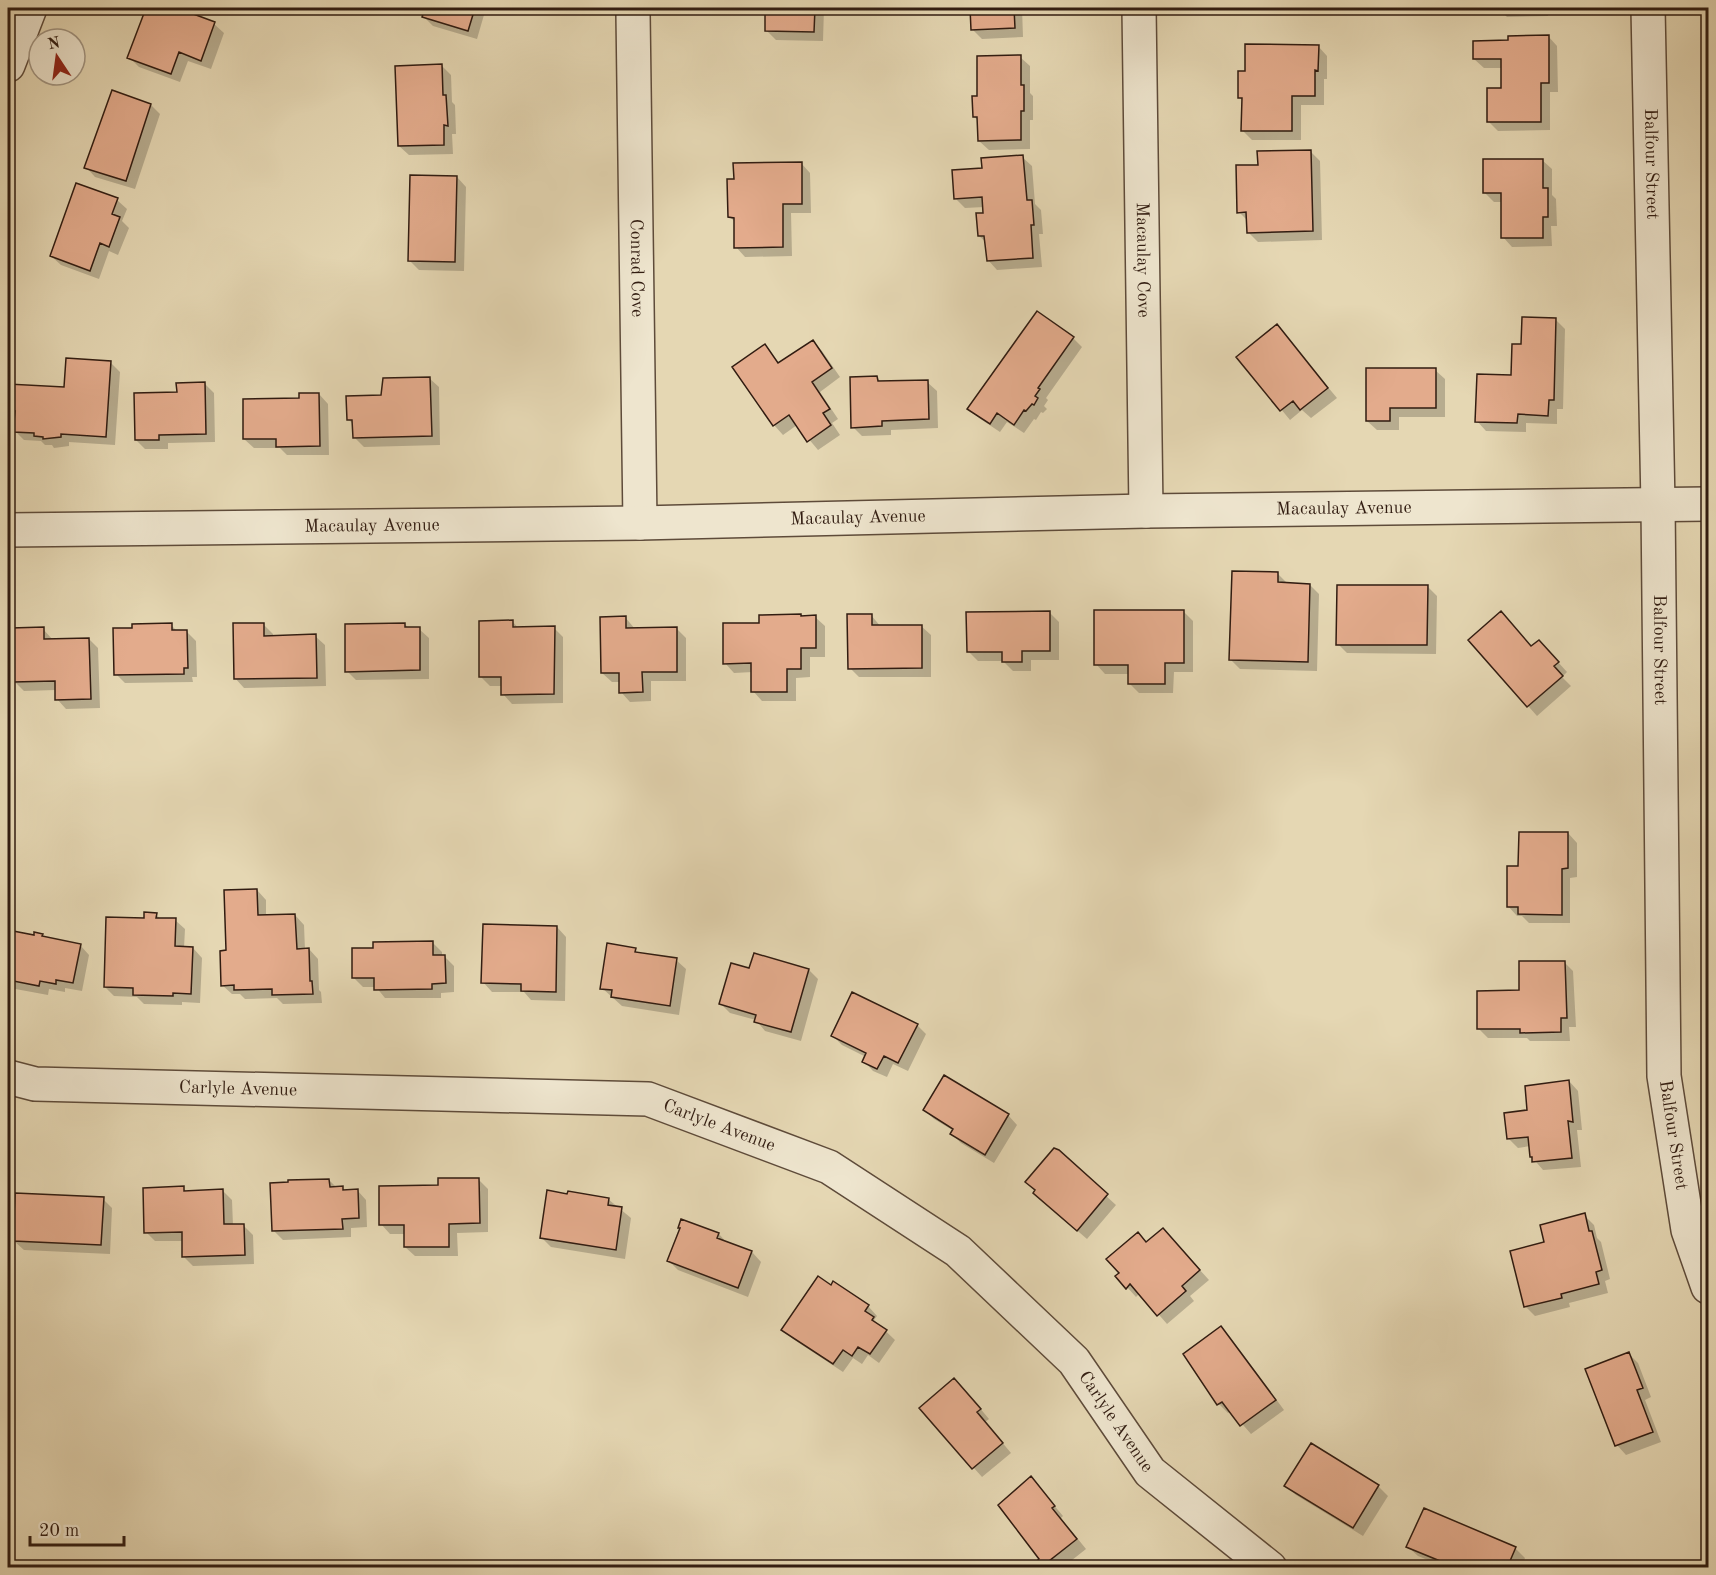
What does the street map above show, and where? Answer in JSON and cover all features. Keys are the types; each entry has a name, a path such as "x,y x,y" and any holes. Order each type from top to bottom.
{"street":[{"path":"8,65 30,8"},
{"name":"Macaulay Cove","path":"1138,8 1146,511"},
{"name":"Balfour Street","path":"1648,8 1658,506 1664,1076 1688,1230 1708,1287"},
{"name":"Conrad Cove","path":"633,13 640,523"},
{"name":"Macaulay Avenue","path":"8,530 640,523 1146,511 1708,504"},
{"name":"Carlyle Avenue","path":"8,1077 35,1084 648,1099 829,1167 957,1251 1074,1361 1150,1472 1270,1568"}],"building":[{"path":"146,8 190,8 188,12 215,22 201,61 179,52 171,74 127,58"},
{"path":"425,8 475,8 468,31 422,17"},
{"path":"765,8 815,8 814,32 765,31"},
{"path":"970,8 1014,8 1015,28 971,30"},
{"path":"1549,35 1549,83 1541,83 1541,122 1487,122 1487,88 1501,88 1501,59 1473,59 1473,41 1508,40 1508,36"},
{"path":"1245,44 1319,45 1318,71 1315,70 1315,96 1292,96 1292,131 1241,131 1242,98 1238,98 1238,71 1245,71"},
{"path":"1021,55 1024,111 1021,111 1021,140 978,141 977,117 973,117 972,96 977,96 977,56"},
{"path":"442,64 443,95 446,95 448,126 444,125 444,145 398,146 395,66"},
{"path":"112,90 151,104 126,181 84,168"},
{"path":"1311,150 1313,231 1247,233 1246,212 1237,213 1236,165 1258,165 1257,151"},
{"path":"1023,155 1027,200 1032,200 1033,258 987,261 984,236 978,236 976,213 983,213 982,197 954,199 952,170 982,168 981,158"},
{"path":"1483,159 1543,159 1543,188 1548,188 1548,217 1543,217 1543,238 1501,238 1501,193 1483,193"},
{"path":"802,162 802,204 783,204 783,247 734,248 734,218 728,217 727,179 734,179 733,163"},
{"path":"410,175 457,176 455,262 408,261"},
{"path":"76,183 118,198 112,214 120,217 109,247 100,243 90,271 50,256"},
{"path":"1037,311 1074,337 1038,388 1040,389 1035,396 1038,398 1034,405 1024,410 1014,425 997,413 990,424 967,409"},
{"path":"1522,317 1556,318 1554,400 1549,400 1548,416 1518,414 1517,423 1475,422 1477,374 1511,375 1512,344 1521,344"},
{"path":"1277,324 1328,388 1300,410 1293,401 1280,411 1236,357"},
{"path":"813,340 832,368 812,382 830,409 823,413 831,425 807,442 789,415 773,426 732,367 765,344 778,363"},
{"path":"66,358 111,361 106,437 61,434 61,437 43,439 43,437 34,436 34,433 13,432 15,411 8,410 8,384 64,387"},
{"path":"1366,368 1436,368 1436,408 1390,408 1390,421 1366,421"},
{"path":"877,376 878,381 928,380 929,419 882,421 882,426 851,428 850,377"},
{"path":"430,377 432,436 353,438 352,420 347,420 346,396 381,395 383,378"},
{"path":"205,382 206,434 159,435 159,440 135,440 134,393 177,392 176,383"},
{"path":"299,393 319,393 320,446 276,447 276,439 243,439 243,399 299,398"},
{"path":"1232,571 1278,572 1278,582 1310,584 1308,662 1229,660"},
{"path":"1337,585 1428,585 1427,645 1336,645"},
{"path":"1094,610 1184,610 1184,663 1165,663 1165,684 1128,684 1128,665 1094,665"},
{"path":"1050,611 1050,651 1022,651 1022,662 1002,662 1002,652 967,652 966,612"},
{"path":"1501,611 1531,646 1539,640 1559,662 1554,666 1563,676 1527,707 1468,640"},
{"path":"801,614 801,616 816,615 816,648 801,648 801,669 787,669 787,692 751,692 751,663 723,664 723,623 759,623 759,615"},
{"path":"847,614 872,614 872,625 922,625 922,668 848,669"},
{"path":"626,616 626,628 677,627 677,672 642,672 643,692 619,693 619,673 601,673 600,617"},
{"path":"513,620 513,627 555,626 554,694 501,695 501,677 479,677 479,621"},
{"path":"172,623 172,630 187,630 188,668 184,668 184,674 114,675 113,628 132,628 132,624"},
{"path":"233,623 264,623 264,636 316,634 317,678 234,679"},
{"path":"405,623 405,627 420,627 420,670 345,672 345,624"},
{"path":"44,627 44,639 89,638 91,699 55,700 55,681 13,682 11,628"},
{"path":"1519,832 1568,832 1568,868 1562,869 1562,915 1518,914 1518,907 1507,907 1507,866 1518,866"},
{"path":"257,889 258,915 295,914 297,949 309,948 310,981 312,981 313,994 272,995 272,989 234,990 234,985 221,986 220,951 226,950 224,890"},
{"path":"144,912 157,913 156,918 176,918 175,946 193,947 191,994 133,995 133,988 104,987 106,917 144,918"},
{"path":"483,924 557,926 556,992 521,991 521,984 481,983"},
{"path":"8,930 34,935 34,932 43,934 42,936 81,944 73,983 56,980 56,984 40,981 39,986 8,980"},
{"path":"433,941 433,955 445,955 446,983 432,984 432,989 374,990 374,978 352,978 352,948 373,948 373,942"},
{"path":"607,943 636,948 635,952 677,958 670,1006 611,997 612,990 600,989"},
{"path":"754,953 809,969 791,1032 754,1022 756,1015 719,1004 731,963 749,968"},
{"path":"1519,961 1565,961 1567,1018 1561,1018 1561,1032 1520,1033 1520,1029 1477,1029 1477,991 1519,990"},
{"path":"852,992 918,1024 898,1063 884,1056 877,1069 862,1062 866,1053 831,1036"},
{"path":"944,1075 1009,1114 985,1155 950,1134 953,1129 923,1110"},
{"path":"1569,1080 1573,1122 1568,1121 1572,1158 1532,1162 1528,1137 1507,1139 1504,1113 1527,1110 1525,1086"},
{"path":"1054,1148 1108,1194 1077,1231 1033,1193 1035,1190 1025,1182"},
{"path":"438,1178 479,1178 480,1223 449,1224 449,1247 404,1247 404,1225 379,1225 379,1186 438,1185"},
{"path":"329,1179 330,1187 343,1186 343,1190 358,1189 359,1218 342,1219 343,1229 272,1231 270,1183"},
{"path":"184,1186 184,1191 223,1189 224,1224 244,1224 245,1255 182,1257 182,1232 144,1233 143,1188"},
{"path":"547,1190 609,1198 608,1205 622,1207 616,1250 540,1238"},
{"path":"15,1193 104,1197 101,1245 13,1241"},
{"path":"1585,1213 1602,1270 1596,1272 1599,1284 1561,1294 1562,1298 1524,1307 1510,1251 1544,1242 1540,1225"},
{"path":"681,1219 719,1233 717,1238 752,1251 738,1288 667,1261 680,1228 678,1228"},
{"path":"1163,1228 1200,1270 1182,1286 1186,1291 1157,1316 1130,1284 1126,1289 1115,1276 1119,1273 1106,1259 1138,1232 1146,1242"},
{"path":"818,1276 831,1285 833,1281 869,1305 865,1311 874,1317 872,1320 887,1330 870,1354 858,1347 852,1356 843,1350 833,1364 781,1330"},
{"path":"1221,1326 1276,1400 1240,1426 1222,1402 1217,1405 1183,1354"},
{"path":"1629,1352 1643,1388 1637,1390 1653,1432 1615,1446 1585,1369"},
{"path":"954,1378 981,1409 977,1412 1003,1443 972,1469 919,1408"},
{"path":"1311,1443 1379,1485 1353,1528 1284,1486"},
{"path":"1031,1476 1055,1506 1052,1508 1077,1539 1044,1565 1046,1568 1029,1568 1039,1559 998,1505"},
{"path":"1424,1508 1516,1547 1507,1568 1443,1568 1445,1563 1406,1547"},
{"path":"1682,1564 1682,1568 1657,1568"}]}
